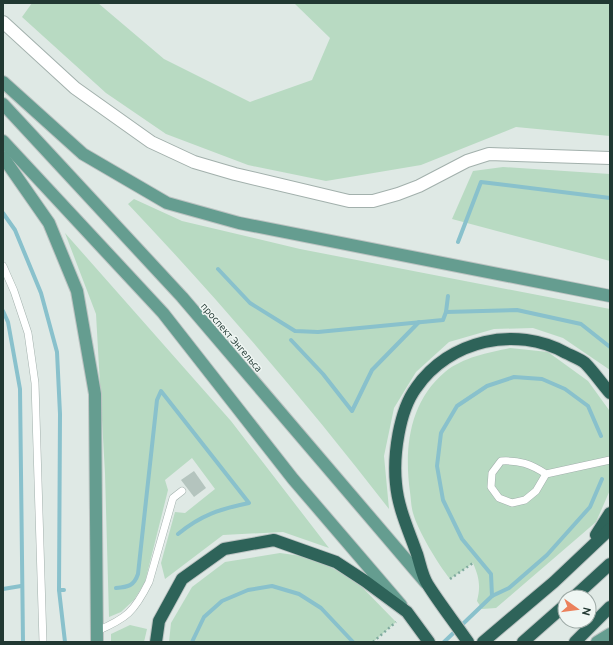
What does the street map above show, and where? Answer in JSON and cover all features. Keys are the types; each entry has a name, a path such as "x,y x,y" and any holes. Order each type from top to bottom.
{"highway":[{"path":"468,642 430,588 404,519 396,484 396,446 402,419 415,388 434,369 456,351 483,342 506,338 534,341 556,347 584,363 610,393"},
{"path":"554,582 600,531 610,512"},
{"path":"483,642 554,582 610,529"},
{"path":"156,642 160,621 182,578 224,549 274,540 336,562 407,612 429,642"},
{"path":"583,589 610,564"},
{"path":"575,642 610,607"},
{"path":"523,642 557,612"}],"main road":[{"path":"3,82 84,154 166,203 239,223 610,296"},
{"name":"проспект Энгельса","path":"3,104 182,297 430,588"},
{"path":"3,141 163,313 293,479 407,612"},
{"path":"3,157 50,223 77,291 95,394 97,636"},
{"path":"598,642 610,634"}],"street":[{"path":"3,22 75,88 151,142 194,162 235,174 349,202 372,201 398,194 419,186 467,161 489,154 610,158"}],"lane":[{"path":"3,266 14,291 28,333 35,383 42,642"},
{"path":"546,474 532,464 514,460 501,461 492,473 491,487 499,498 512,503 525,500 536,491 546,474 610,460"},
{"path":"97,636 125,618 134,610 150,582 173,498 182,491"}],"path":[{"path":"450,579 473,563"},
{"path":"373,642 396,622"}],"green space":[{"path":"32,3 98,3 164,59 250,102 312,80 330,38 294,3 610,3 610,136 516,127 421,165 326,181 248,165 166,134 106,93 22,17"},
{"path":"503,167 610,174 610,261 452,219 473,171"},
{"path":"134,199 182,221 300,249 610,309 610,370 563,338 533,328 494,329 449,342 416,372 394,408 384,456 389,509 295,391 196,278 128,204"},
{"path":"65,233 231,421 329,548 283,532 223,535 165,579 161,563 175,512 185,513 215,489 192,458 165,480 168,490 145,582 134,600 121,612 109,617 105,473 96,314"},
{"path":"510,348 548,352 588,381 609,410 610,490 596,522 496,608 482,609 477,601 479,582 473,563 450,579 434,556 419,529 411,505 408,476 409,443 412,427 424,397 433,384 445,372 468,359"},
{"path":"280,553 316,558 359,584 396,622 373,642 169,642 171,623 192,587 225,562"},
{"path":"130,625 147,629 144,642 111,642 111,634"}],"building":[{"path":"194,471 206,488 194,497 181,480"}],"waterway":[{"path":"458,242 481,182 610,198"},
{"path":"3,213 15,230 41,293 57,352 60,414 59,590"},
{"path":"218,269 250,303 295,331 318,332 443,320 446,312 517,310 581,324 610,347"},
{"path":"446,312 448,296"},
{"path":"3,311 8,322 20,389 23,642"},
{"path":"291,340 323,374 352,411 372,370 419,322"},
{"path":"492,596 491,574 462,539 443,500 437,466 441,433 457,406 487,386 514,377 542,379 565,389 588,406 601,436"},
{"path":"116,588 130,585 135,581 138,574 157,400 161,391 249,503 203,517 186,527 178,534"},
{"path":"444,642 492,596 509,588 547,555 590,507 602,479"},
{"path":"3,589 21,586"},
{"path":"192,642 204,617 222,601 248,590 272,586 299,594 321,608 353,642"},
{"path":"64,590 59,590 65,642"}]}
